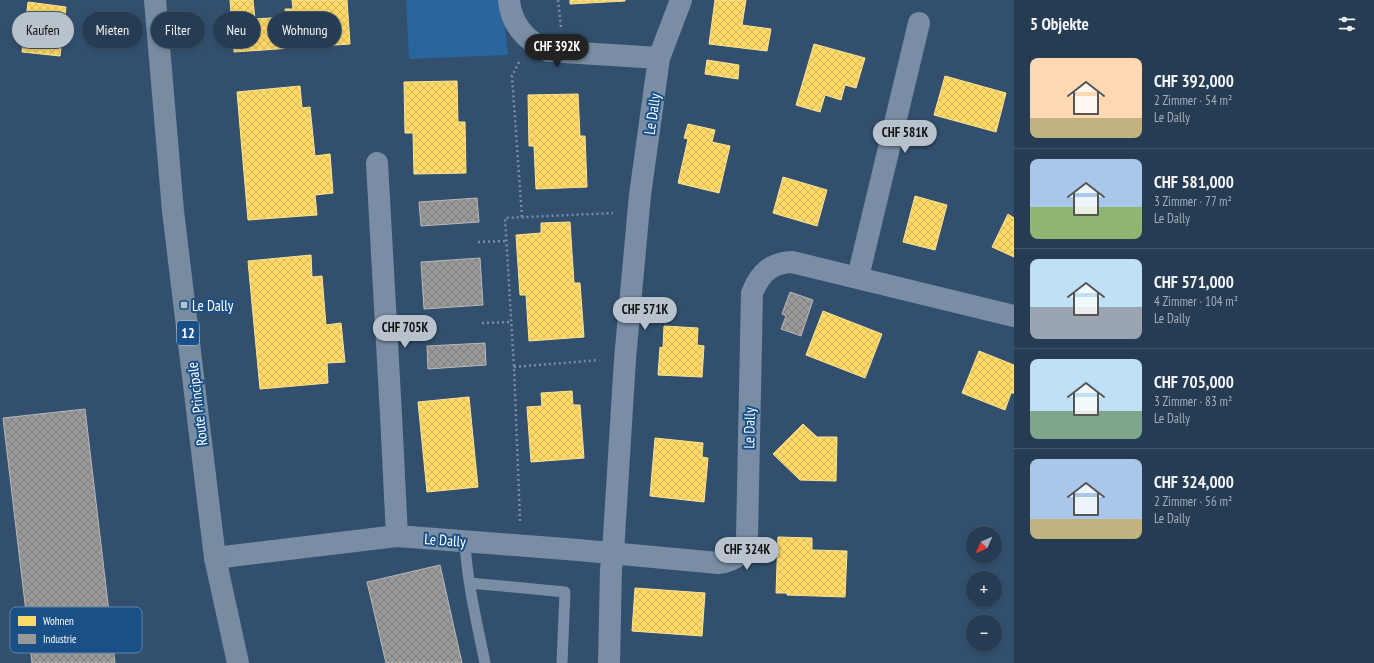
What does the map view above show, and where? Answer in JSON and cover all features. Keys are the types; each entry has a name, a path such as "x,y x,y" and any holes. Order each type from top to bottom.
{"main road":[{"name":"Route Principale","path":"155,0 173,211 215,558 238,663"}],"street":[{"path":"509,0 513,17 522,34 548,51 660,58"},
{"name":"Le Dally","path":"609,663 611,569 625,359 640,195 660,58 681,0"},
{"path":"858,277 919,23"},
{"path":"377,163 391,407 396,536"},
{"name":"Le Dally","path":"215,558 396,536 718,563 725,562 738,557 744,548 747,537 752,293 757,281 766,272 782,262 792,262 1014,316"}],"lane":[{"path":"465,542 470,583 485,663"},
{"path":"470,583 565,592 562,663"}],"path":[{"path":"522,217 512,76 529,40"},
{"path":"521,546 514,367 505,218 639,212"},
{"path":"478,242 506,241"},
{"path":"482,324 511,322"},
{"path":"514,367 625,359"}],"shaded area":[{"path":"406,0 502,0 508,55 409,59"}],"building: Wohnen":[{"path":"230,0 253,0 254,12 231,12"},
{"path":"292,0 347,0 350,44 341,45 341,12 285,12 285,9 293,9"},
{"path":"570,0 625,0 625,1 570,4"},
{"path":"715,0 746,0 742,25 771,29 767,51 709,44"},
{"path":"28,2 66,7 65,12 27,12"},
{"path":"268,18 268,48 292,48 234,52 234,48 260,48 260,19"},
{"path":"814,44 865,58 856,88 845,85 841,100 825,95 820,112 796,105"},
{"path":"22,48 61,48 60,56 22,52"},
{"path":"707,60 739,65 738,79 705,74"},
{"path":"945,76 1006,93 996,132 934,115"},
{"path":"457,81 458,122 465,122 466,173 414,174 413,133 405,133 404,82"},
{"path":"300,86 302,108 310,107 315,156 330,154 333,193 315,195 317,215 248,220 237,92"},
{"path":"578,94 580,136 585,136 587,187 536,189 534,146 529,146 528,95"},
{"path":"688,124 715,130 712,142 730,146 719,193 678,183 688,139 684,138"},
{"path":"783,177 827,190 817,226 773,213"},
{"path":"915,196 947,205 935,250 903,242"},
{"path":"1008,214 1014,218 1014,257 992,247"},
{"path":"570,222 574,283 580,283 584,337 529,341 526,295 520,295 516,235 541,233 541,223"},
{"path":"311,255 312,277 322,276 326,325 341,323 345,362 327,363 328,383 260,389 248,261"},
{"path":"823,311 882,334 865,378 806,355"},
{"path":"664,326 698,328 697,345 704,346 702,377 658,375 660,347 663,348"},
{"path":"979,351 1014,365 1014,393 1011,393 1005,410 962,393"},
{"path":"572,391 573,405 580,405 584,458 531,462 527,407 542,406 541,393"},
{"path":"469,397 478,487 427,492 418,402"},
{"path":"803,424 817,437 837,437 836,481 800,480 773,454"},
{"path":"655,438 703,443 702,457 708,458 704,502 650,496"},
{"path":"778,537 812,538 812,550 847,551 845,597 787,595 787,593 776,593"},
{"path":"635,588 705,593 702,636 632,631"}],"building: Industrie":[{"path":"477,198 479,222 421,226 419,202"},
{"path":"480,258 483,305 424,309 421,262"},
{"path":"790,292 813,300 801,336 781,329 786,316 782,314"},
{"path":"485,343 486,365 428,369 427,346"},
{"path":"85,409 108,607 25,607 3,418"},
{"path":"440,565 462,663 386,663 367,582"},
{"path":"31,653 114,653 115,663 32,663"}],"place":[{"name":"Le Dally","path":"184,305"}]}
